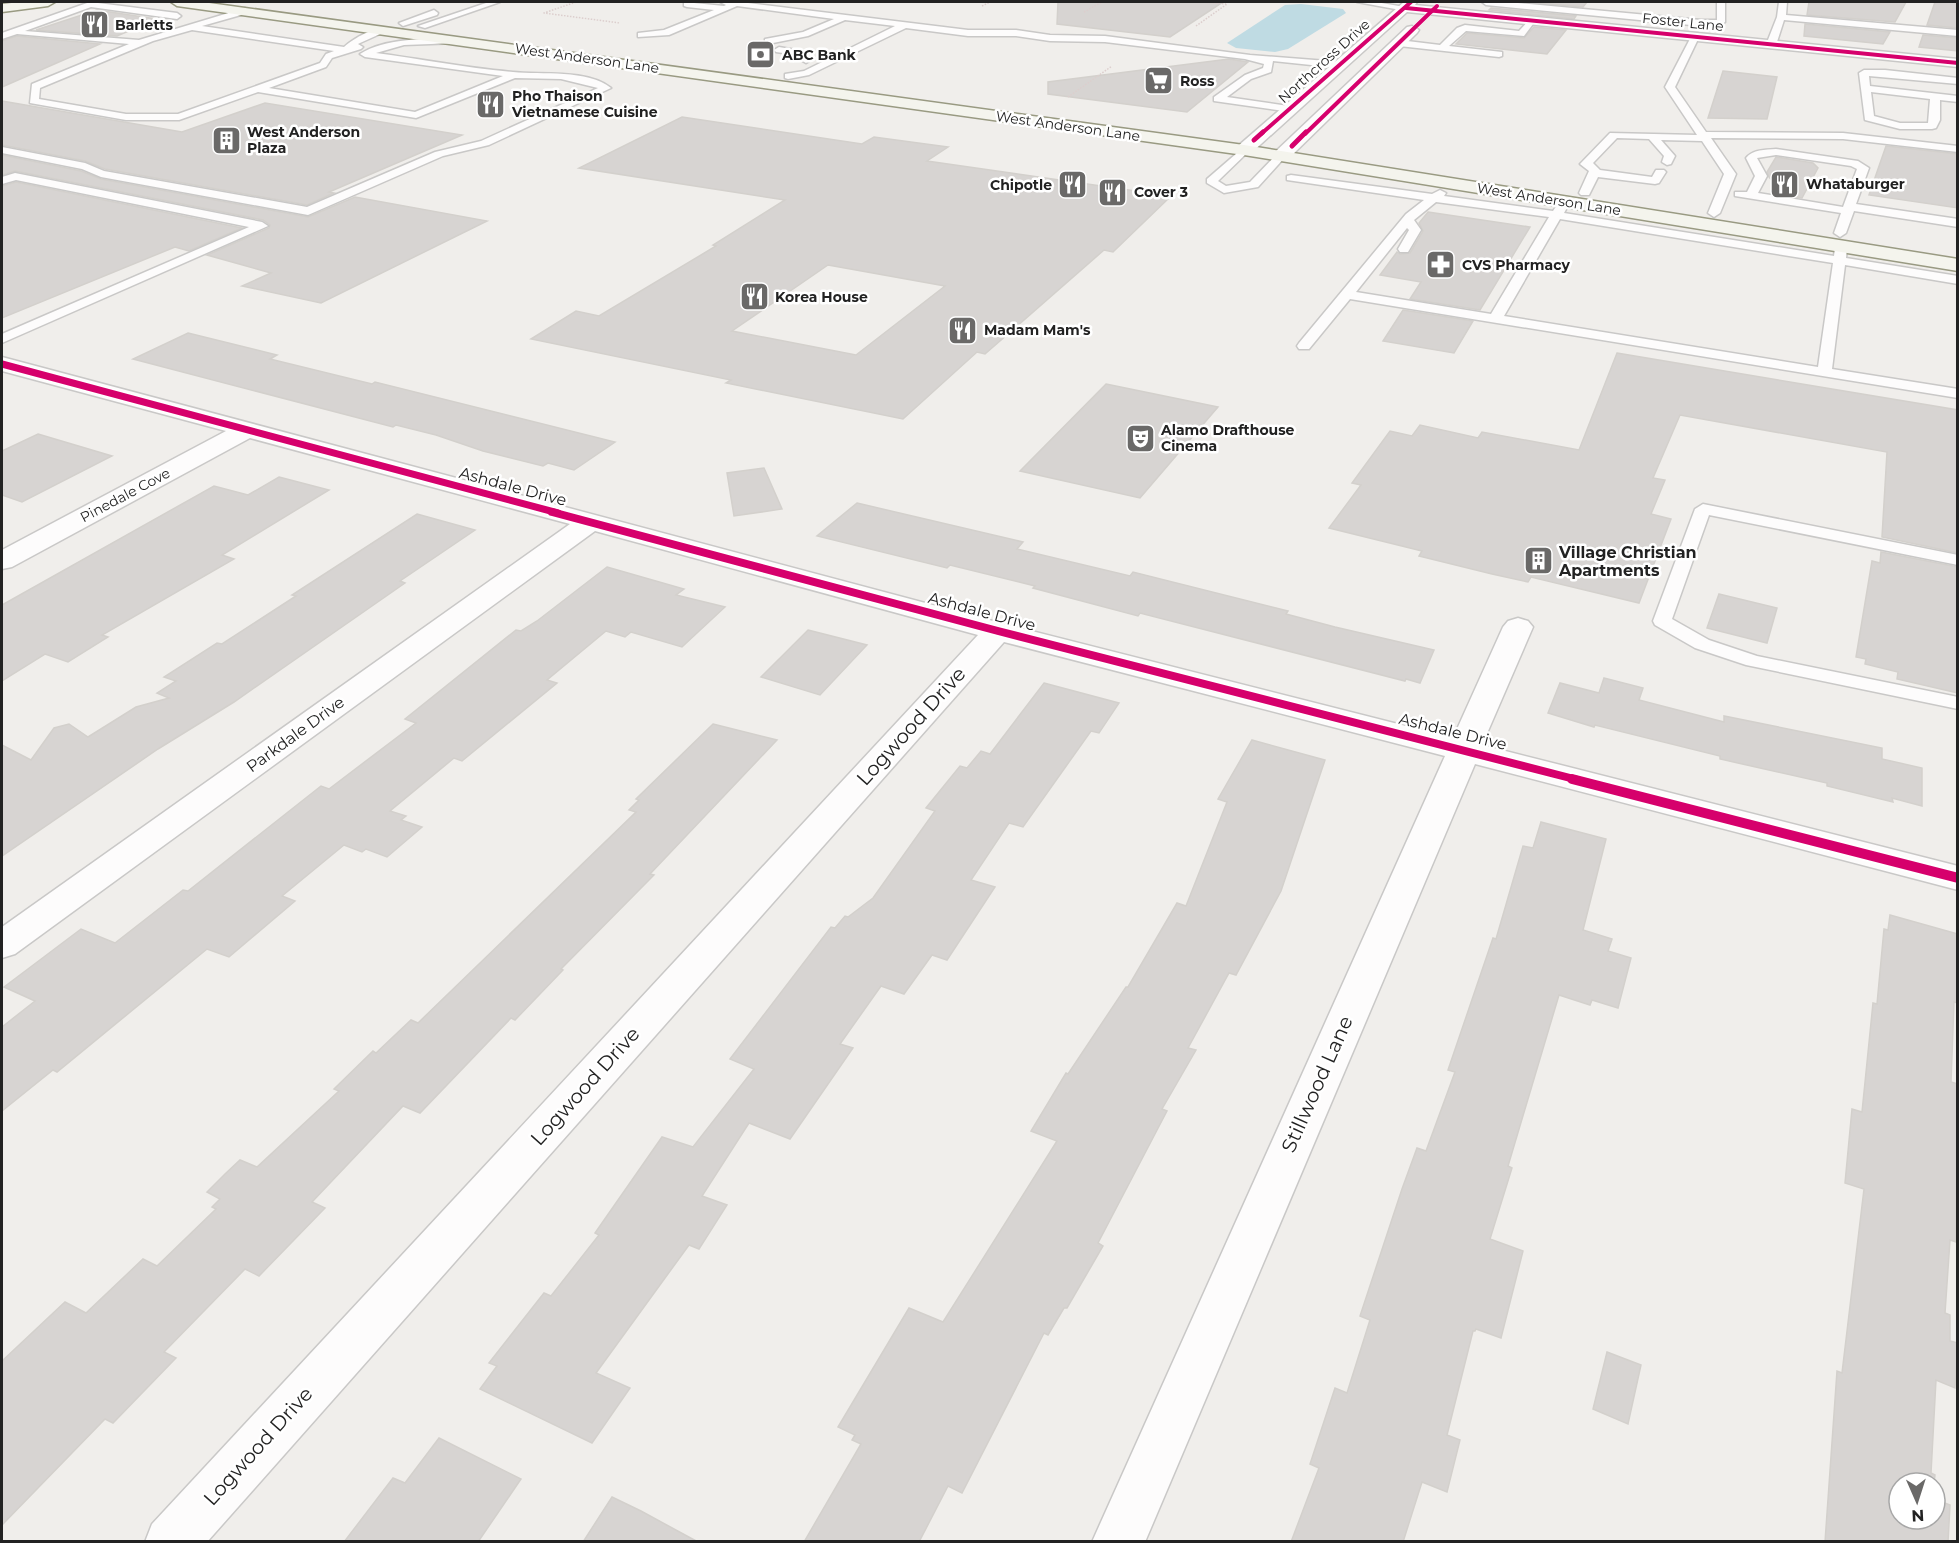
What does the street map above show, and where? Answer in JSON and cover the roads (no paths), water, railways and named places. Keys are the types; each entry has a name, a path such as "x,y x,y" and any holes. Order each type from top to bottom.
{"main road":[{"path":"8,5 48,2"},
{"name":"West Anderson Lane","path":"177,2 245,6 403,28 460,41 888,101 1249,145"},
{"name":"West Anderson Lane","path":"245,6 385,30 403,28"},
{"path":"403,28 422,26"},
{"name":"West Anderson Lane","path":"422,26 1045,111 1287,151 1714,213 1840,247 1958,252"},
{"path":"773,85 789,75"},
{"path":"888,101 914,98 1007,111 1045,111"},
{"name":"West Anderson Lane","path":"1287,151 1452,183 1561,208 1958,265"}],"street":[{"name":"Foster Lane","path":"1409,5 1437,6 1532,20 1958,63"},
{"name":"Northcross Drive","path":"1249,145 1409,5"},
{"path":"1287,151 1437,6"},
{"path":"1340,65 1372,68"},
{"name":"Ashdale Drive","path":"2,364 998,631 1958,878"},
{"name":"Pinedale Cove","path":"2,561 249,429"},
{"name":"Parkdale Drive","path":"2,945 589,523"},
{"name":"Stillwood Lane","path":"1118,1542 1518,627"},
{"name":"Logwood Drive","path":"171,1542 998,631"}],"lane":[{"path":"322,65 329,56 469,2"},
{"path":"422,26 496,2"},
{"path":"1361,2 1409,5"},
{"path":"1486,2 1701,23 1721,22 1721,2"},
{"path":"1771,45 1781,17 1783,2"},
{"path":"687,4 737,3 968,33 1016,33 1050,38 1105,39 1340,65"},
{"path":"2,36 6,32 90,4 211,21"},
{"path":"641,35 666,33 724,5"},
{"path":"245,6 211,21 140,43 35,86 34,101 126,117 179,117 322,65 366,54 386,45 403,42 460,41"},
{"path":"155,23 177,16"},
{"path":"765,46 805,34 846,17"},
{"path":"1781,17 1958,33"},
{"path":"1442,48 1460,30 1475,29 1521,34 1532,20"},
{"path":"860,32 881,22"},
{"path":"818,54 785,71 789,75 807,73 905,25"},
{"path":"190,27 346,50 357,41 385,30"},
{"path":"6,32 140,43"},
{"path":"101,39 123,32"},
{"path":"1695,37 1670,87 1730,174 1714,213"},
{"path":"1399,43 1499,54"},
{"path":"778,50 793,52 806,60"},
{"path":"2,150 85,166 101,174 308,211 439,154 485,143 606,88 596,83 545,75 514,75 366,54"},
{"path":"1245,56 1269,62 1268,70 1248,77 1218,99 1291,109"},
{"path":"1923,60 1930,78"},
{"path":"1938,147 1938,137 1935,131 1927,127 1869,118 1864,74 1871,72 1958,81"},
{"path":"256,89 416,115 514,75"},
{"path":"1867,89 1958,99"},
{"path":"1927,127 1932,126 1935,120 1935,98"},
{"path":"1585,193 1595,170 1586,164 1614,135 1843,136 1958,149"},
{"path":"1594,173 1654,181 1670,156 1652,136"},
{"path":"1249,145 1211,181 1224,190 1254,184 1287,151"},
{"path":"1751,196 1761,176 1751,158 1763,152 1854,163 1863,168 1849,209 1840,247 1824,372"},
{"path":"2,181 15,176 262,226 2,339"},
{"path":"1292,178 1433,198 1561,208 1495,319"},
{"path":"1304,346 1408,220 1452,183"},
{"path":"1722,192 1958,224"},
{"path":"1373,262 1396,260 1415,230 1408,220"},
{"path":"1840,247 1958,280"},
{"path":"1346,294 1958,394"},
{"path":"1958,560 1703,509 1662,621 1702,644 1754,661 1958,703"}],"water":[{"path":"1301,4 1343,9 1346,13 1288,49 1275,52 1236,48 1227,43 1285,5"}],"place":[{"name":"Barletts","path":"94,25"},
{"name":"ABC Bank","path":"761,55"},
{"name":"Ross","path":"1159,81"},
{"name":"Pho Thaison Vietnamese Cuisine","path":"491,104"},
{"name":"West Anderson Plaza","path":"226,140"},
{"name":"Whataburger","path":"1785,184"},
{"name":"Chipotle","path":"1073,185"},
{"name":"Cover 3","path":"1113,192"},
{"name":"CVS Pharmacy","path":"1441,265"},
{"name":"Korea House","path":"754,297"},
{"name":"Madam Mam's","path":"963,330"},
{"name":"Alamo Drafthouse Cinema","path":"1140,438"},
{"name":"Village Christian Apartments","path":"1538,561"}]}
